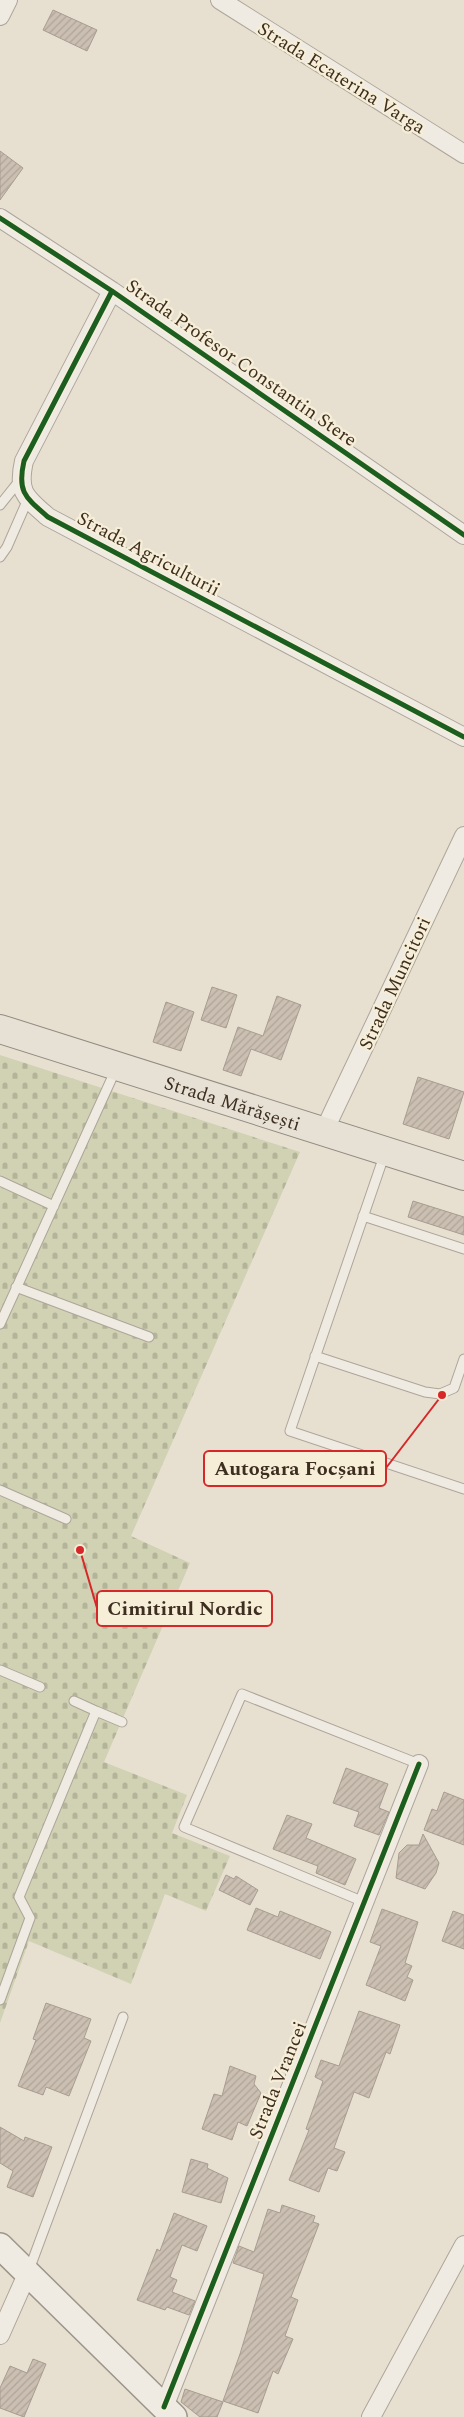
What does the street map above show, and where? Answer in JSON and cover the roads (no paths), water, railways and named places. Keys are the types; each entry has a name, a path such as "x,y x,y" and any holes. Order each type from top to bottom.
{"main road":[{"name":"Strada Mărășești","path":"0,1029 464,1176"}],"street":[{"path":"0,16 8,0"},
{"name":"Strada Ecaterina Varga","path":"220,0 464,154"},
{"name":"Strada Profesor Constantin Stere","path":"0,218 112,291 464,535"},
{"path":"20,480 24,461 112,291"},
{"name":"Strada Agriculturii","path":"20,480 28,500 48,517 464,737"},
{"name":"Strada Muncitori","path":"324,1131 464,836"},
{"name":"Strada Vrancei","path":"0,2246 169,2412 364,1902 419,1764"},
{"path":"374,2416 464,2245"},
{"path":"0,2336 28,2272"}],"lane":[{"path":"0,505 20,480"},
{"path":"0,557 7,547 28,500"},
{"path":"0,1324 116,1067"},
{"path":"386,1150 290,1431 464,1488"},
{"path":"0,1181 54,1206"},
{"path":"363,1216 464,1249"},
{"path":"16,1287 149,1337"},
{"path":"315,1356 424,1392 440,1394 454,1388 464,1359"},
{"path":"0,1490 66,1519"},
{"path":"0,1670 40,1686"},
{"path":"364,1902 184,1827 242,1694 419,1764"},
{"path":"74,1701 122,1722"},
{"path":"0,2000 30,1918 18,1897 96,1711"},
{"path":"28,2272 123,2017"}],"place":[{"name":"Autogara Focșani","path":"442,1395"},
{"name":"Cimitirul Nordic","path":"80,1550"}]}
